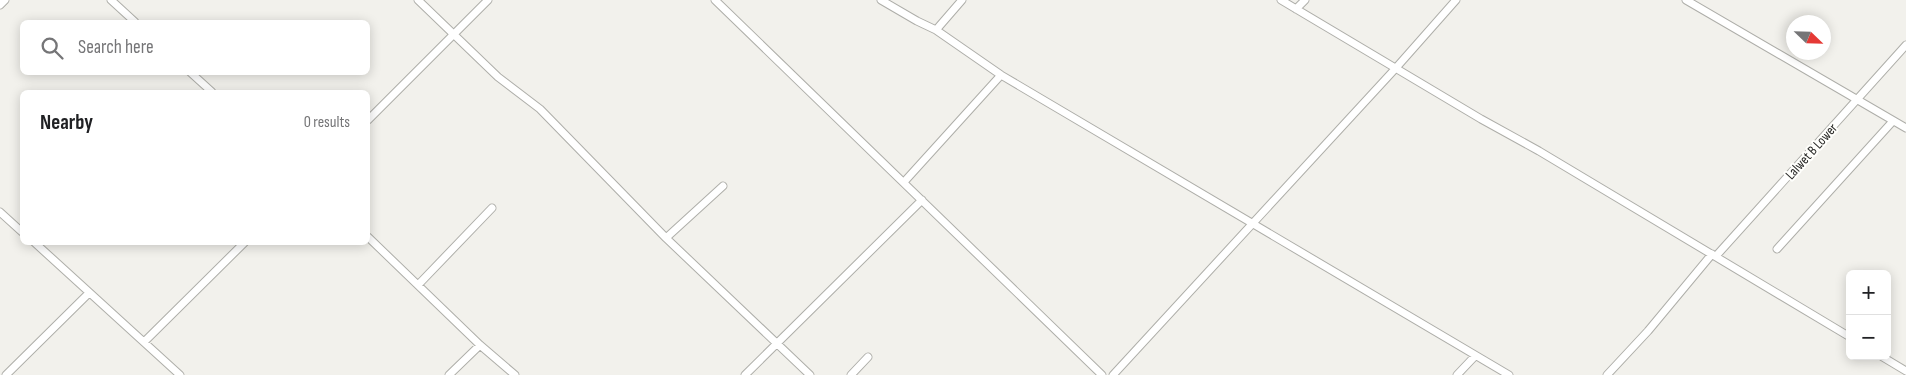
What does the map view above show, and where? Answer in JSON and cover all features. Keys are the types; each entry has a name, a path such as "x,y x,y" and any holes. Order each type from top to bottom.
{"street":[{"path":"0,5 5,0"},
{"path":"111,0 133,20"},
{"path":"418,0 498,77 540,109 666,238 810,375"},
{"path":"370,118 488,0"},
{"path":"715,0 1102,375"},
{"path":"881,0 936,30 1001,75 1509,375"},
{"path":"936,30 962,0"},
{"path":"1282,0 1846,335"},
{"path":"1296,9 1304,0"},
{"path":"1113,375 1456,0"},
{"path":"1686,0 1906,128"},
{"path":"1695,6 1701,0"},
{"name":"Lalwet B Lower","path":"1607,375 1906,45"},
{"path":"193,75 210,90"},
{"path":"904,182 1001,75"},
{"path":"1777,249 1893,121"},
{"path":"666,238 723,186"},
{"path":"745,375 922,200"},
{"path":"418,285 492,208"},
{"path":"0,212 20,230"},
{"path":"370,239 480,345 515,375"},
{"path":"37,245 180,375"},
{"path":"144,342 242,245"},
{"path":"6,375 89,293"},
{"path":"449,375 480,345"},
{"path":"1457,375 1475,356"},
{"path":"851,375 868,357"},
{"path":"1888,360 1906,371"}]}
